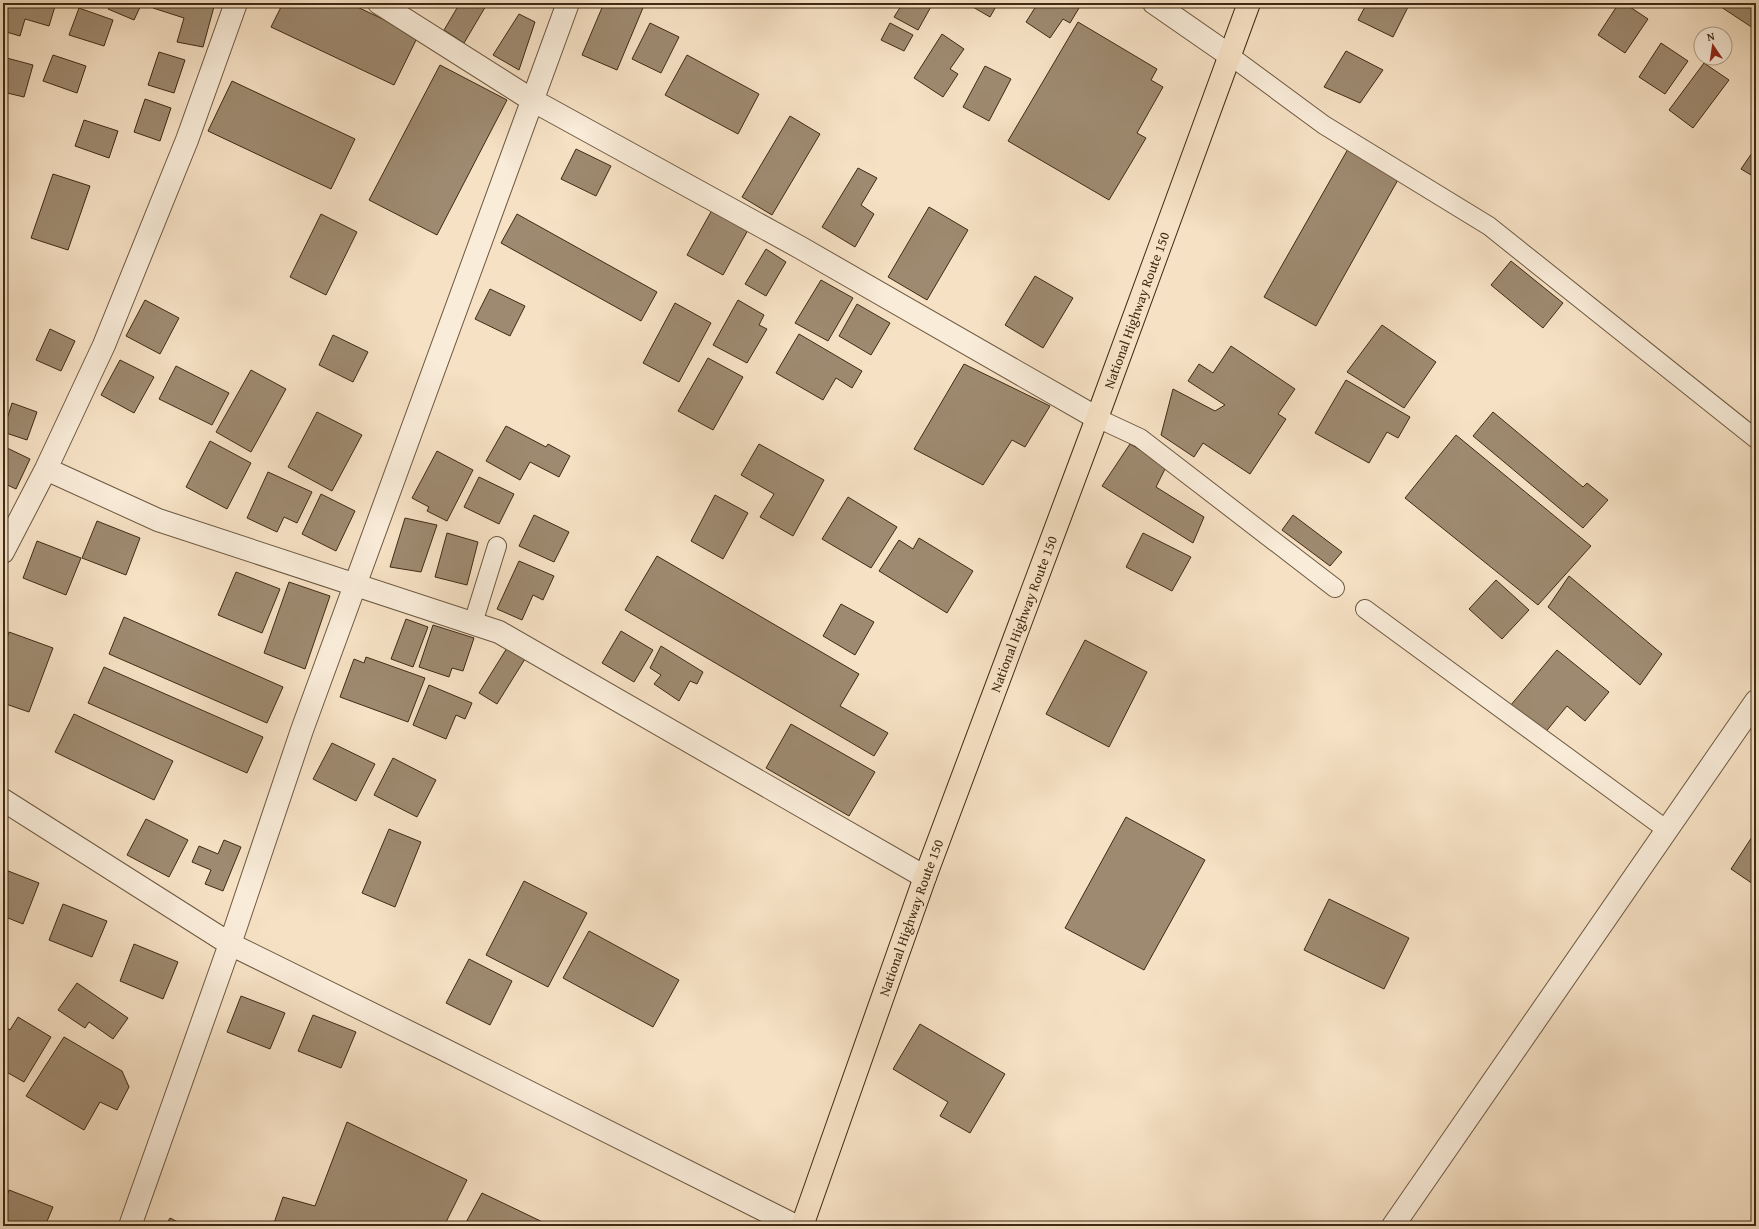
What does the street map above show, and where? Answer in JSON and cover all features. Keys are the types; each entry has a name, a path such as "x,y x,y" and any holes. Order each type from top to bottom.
{"highway":[{"name":"National Highway Route 150","path":"802,1226 925,876 1097,418 1249,3"}],"street":[{"path":"3,552 46,469 104,345 184,148 236,3"},
{"path":"379,3 532,100 801,248 1097,418"},
{"path":"130,1226 230,944 302,730 568,3"},
{"path":"1154,3 1229,55"},
{"path":"46,469 158,520 499,632 925,876"},
{"path":"1393,1226 1756,701"},
{"path":"3,800 230,944 796,1226"}],"lane":[{"path":"1229,55 1324,125 1489,226 1756,440"},
{"path":"1097,418 1140,438 1335,588"},
{"path":"472,623 497,546"},
{"path":"1365,609 1667,830"}],"building":[{"path":"5,3 56,3 49,26 25,19 20,36 3,31 3,8"},
{"path":"111,3 142,3 134,20 108,9"},
{"path":"155,3 215,3 203,47 177,42 184,18 153,8"},
{"path":"283,3 349,3 418,36 394,85 271,27"},
{"path":"460,3 487,4 464,43 444,30"},
{"path":"604,3 645,3 617,70 582,55"},
{"path":"903,3 933,3 918,30 894,17"},
{"path":"966,3 998,3 990,17"},
{"path":"1038,3 1071,3 1079,8 1070,23 1063,19 1050,38 1026,22"},
{"path":"1367,3 1410,3 1393,37 1358,20"},
{"path":"1619,3 1624,3 1648,19 1625,53 1598,35"},
{"path":"1715,3 1756,3 1756,30"},
{"path":"79,8 113,20 104,46 69,35"},
{"path":"519,14 535,22 519,70 493,55"},
{"path":"1078,22 1157,69 1151,80 1163,87 1137,133 1146,138 1109,200 1008,141"},
{"path":"650,23 679,37 661,73 632,59"},
{"path":"890,23 913,35 904,51 881,40"},
{"path":"942,34 964,49 950,69 958,74 943,97 914,78"},
{"path":"1661,43 1688,61 1665,94 1639,77"},
{"path":"1346,51 1383,70 1360,103 1324,87"},
{"path":"159,52 185,60 174,93 148,85"},
{"path":"53,55 86,66 77,93 43,81"},
{"path":"687,55 759,94 738,134 665,95"},
{"path":"3,57 33,65 24,97 3,92"},
{"path":"440,65 507,100 437,235 369,200"},
{"path":"985,66 1011,79 989,121 963,107"},
{"path":"1702,66 1708,66 1729,80 1693,128 1669,110"},
{"path":"232,81 355,139 331,189 208,131"},
{"path":"145,99 171,108 160,141 134,132"},
{"path":"790,116 820,134 772,215 742,197"},
{"path":"84,120 118,131 109,158 75,146"},
{"path":"1756,147 1756,178 1741,169"},
{"path":"576,149 611,166 596,196 561,179"},
{"path":"1348,149 1399,178 1316,326 1264,297"},
{"path":"858,168 877,178 861,205 874,214 855,247 822,227"},
{"path":"53,174 90,186 68,250 31,238"},
{"path":"929,207 968,230 927,300 888,277"},
{"path":"712,210 748,230 723,275 687,255"},
{"path":"321,214 357,232 326,295 290,277"},
{"path":"517,214 657,292 641,321 501,243"},
{"path":"766,249 786,262 766,296 745,284"},
{"path":"1511,261 1563,303 1543,328 1491,285"},
{"path":"1035,276 1073,298 1043,348 1005,325"},
{"path":"821,280 853,298 828,341 795,323"},
{"path":"490,289 525,306 510,336 475,319"},
{"path":"145,300 179,318 160,354 126,336"},
{"path":"738,300 764,315 759,325 767,329 747,363 713,345"},
{"path":"675,303 711,323 679,382 643,363"},
{"path":"857,304 890,323 871,355 839,336"},
{"path":"1382,325 1436,362 1404,408 1347,372"},
{"path":"50,329 75,341 61,371 36,360"},
{"path":"799,334 862,371 852,388 836,378 823,400 776,373"},
{"path":"333,335 368,352 353,382 319,365"},
{"path":"1231,346 1295,389 1278,414 1286,419 1250,474 1203,443 1194,457 1161,435 1173,389 1215,411 1225,405 1188,381 1199,364 1213,373"},
{"path":"708,358 743,377 713,430 678,411"},
{"path":"120,360 154,377 134,413 101,395"},
{"path":"964,364 1050,406 1025,447 1012,440 983,485 914,449"},
{"path":"176,366 229,393 212,425 159,399"},
{"path":"251,370 286,389 251,452 216,432"},
{"path":"1346,380 1410,417 1398,438 1387,432 1369,463 1315,433"},
{"path":"12,403 37,412 27,440 3,432"},
{"path":"317,412 362,435 332,491 288,467"},
{"path":"1493,412 1583,487 1587,483 1608,500 1583,528 1473,436"},
{"path":"506,426 546,447 548,444 570,456 559,477 530,462 520,480 486,461"},
{"path":"1456,435 1591,546 1538,605 1405,498"},
{"path":"210,441 251,463 227,509 186,487"},
{"path":"759,444 824,480 793,536 760,517 774,494 741,475"},
{"path":"1130,444 1167,465 1156,487 1204,517 1193,543 1102,486"},
{"path":"5,447 30,459 16,489 3,483 3,452"},
{"path":"437,451 473,470 447,521 427,511 429,507 412,498"},
{"path":"268,472 312,492 297,523 284,517 277,532 247,518"},
{"path":"479,477 514,494 499,524 464,507"},
{"path":"321,494 355,511 336,551 302,534"},
{"path":"715,495 748,513 723,559 691,541"},
{"path":"848,497 897,527 871,568 822,539"},
{"path":"534,515 569,532 554,562 519,546"},
{"path":"1293,515 1342,552 1330,566 1282,530"},
{"path":"405,518 437,525 421,572 390,567"},
{"path":"97,521 140,538 126,575 82,558"},
{"path":"447,533 478,542 467,585 435,577"},
{"path":"1143,533 1191,557 1172,591 1126,567"},
{"path":"919,538 973,571 947,613 879,571 899,540 913,549"},
{"path":"37,541 81,558 66,595 23,578"},
{"path":"657,556 859,674 840,706 888,733 874,756 625,610"},
{"path":"519,561 554,576 543,600 533,595 522,620 497,609"},
{"path":"236,572 280,589 262,633 218,615"},
{"path":"1569,576 1662,654 1640,685 1548,607"},
{"path":"1496,580 1529,610 1502,639 1469,609"},
{"path":"289,582 330,596 305,669 264,653"},
{"path":"841,604 874,622 855,655 823,636"},
{"path":"124,617 283,687 267,723 109,654"},
{"path":"406,619 428,627 413,667 391,659"},
{"path":"433,625 474,638 463,671 452,668 449,677 419,667"},
{"path":"621,631 653,650 634,682 602,663"},
{"path":"9,632 53,648 29,712 3,703 3,649"},
{"path":"1085,640 1147,672 1109,747 1046,714"},
{"path":"661,646 703,672 697,684 690,681 679,701 654,684 661,675 650,668"},
{"path":"507,648 525,659 497,704 479,693"},
{"path":"1557,650 1609,692 1585,721 1567,706 1544,734 1510,706"},
{"path":"366,657 425,678 408,722 340,697 354,659 364,663"},
{"path":"104,667 263,737 247,773 88,703"},
{"path":"429,685 472,703 465,719 456,715 446,739 413,725"},
{"path":"74,714 173,761 154,800 55,752"},
{"path":"791,724 875,772 849,816 766,768"},
{"path":"332,743 375,764 356,801 313,779"},
{"path":"393,758 436,780 417,817 374,795"},
{"path":"1126,817 1205,860 1144,970 1065,928"},
{"path":"146,819 188,840 169,877 127,855"},
{"path":"389,829 421,842 395,907 362,893"},
{"path":"1752,837 1756,839 1756,886 1731,869"},
{"path":"224,840 241,847 223,891 205,884 211,870 192,862 199,846 218,854"},
{"path":"3,869 39,883 23,924 3,916"},
{"path":"524,881 587,913 548,987 486,955"},
{"path":"1329,899 1409,938 1384,989 1304,950"},
{"path":"63,904 107,921 92,957 49,940"},
{"path":"589,931 679,980 653,1027 563,978"},
{"path":"134,944 178,962 163,999 120,981"},
{"path":"469,959 512,981 490,1025 446,1003"},
{"path":"77,983 128,1018 113,1039 89,1022 85,1028 58,1010"},
{"path":"241,996 285,1013 270,1049 227,1032"},
{"path":"313,1015 356,1032 341,1068 298,1051"},
{"path":"18,1017 51,1037 24,1082 3,1070 3,1025 10,1030"},
{"path":"920,1024 1005,1074 970,1133 940,1116 948,1102 893,1069"},
{"path":"64,1037 122,1071 129,1087 117,1110 100,1102 84,1130 26,1096"},
{"path":"347,1122 467,1180 444,1226 273,1226 283,1197 315,1206"},
{"path":"9,1190 53,1207 45,1226 3,1226 3,1206"},
{"path":"482,1193 551,1226 464,1226"},
{"path":"170,1218 186,1226 165,1226"}],"waterway":[{"path":"1754,1226 1756,1222"}]}
